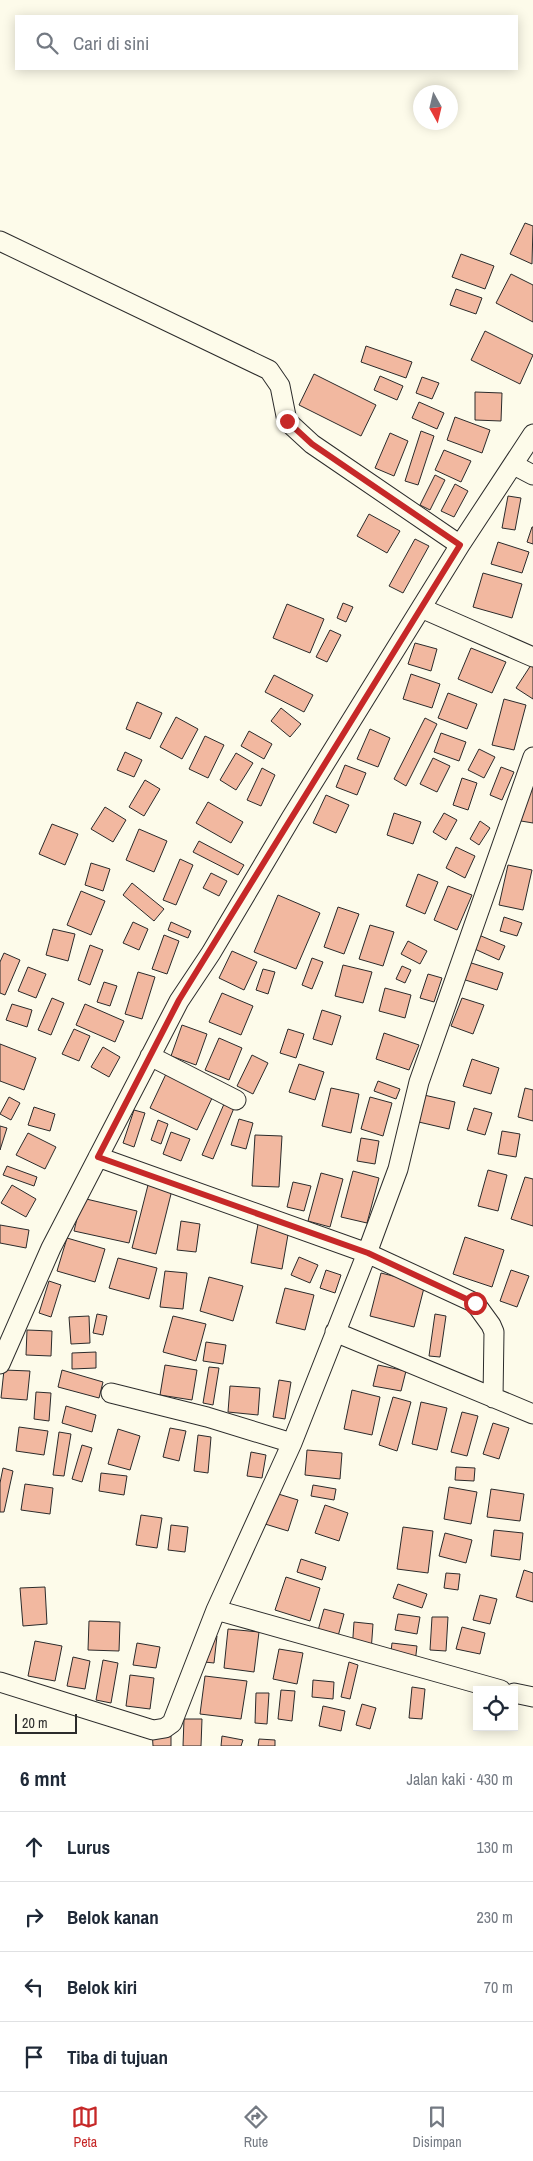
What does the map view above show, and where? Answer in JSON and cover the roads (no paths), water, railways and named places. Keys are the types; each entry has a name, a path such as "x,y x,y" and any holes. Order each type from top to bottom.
{"street":[{"path":"0,241 269,370 276,378 285,416 291,426 312,444 460,545"},
{"path":"0,1364 51,1248 179,1000 460,545 533,434"},
{"path":"514,465 533,475"},
{"path":"422,608 533,657"},
{"path":"0,1682 152,1738 172,1723 178,1713 216,1610 292,1443 368,1253 398,1168 419,1082 469,945 533,757"},
{"path":"150,1056 236,1100"},
{"path":"98,1157 368,1253 475,1303 494,1332 493,1398"},
{"path":"335,1332 533,1414"},
{"path":"111,1393 207,1417 292,1443"},
{"path":"216,1610 488,1686"},
{"path":"518,1694 533,1697"}]}
